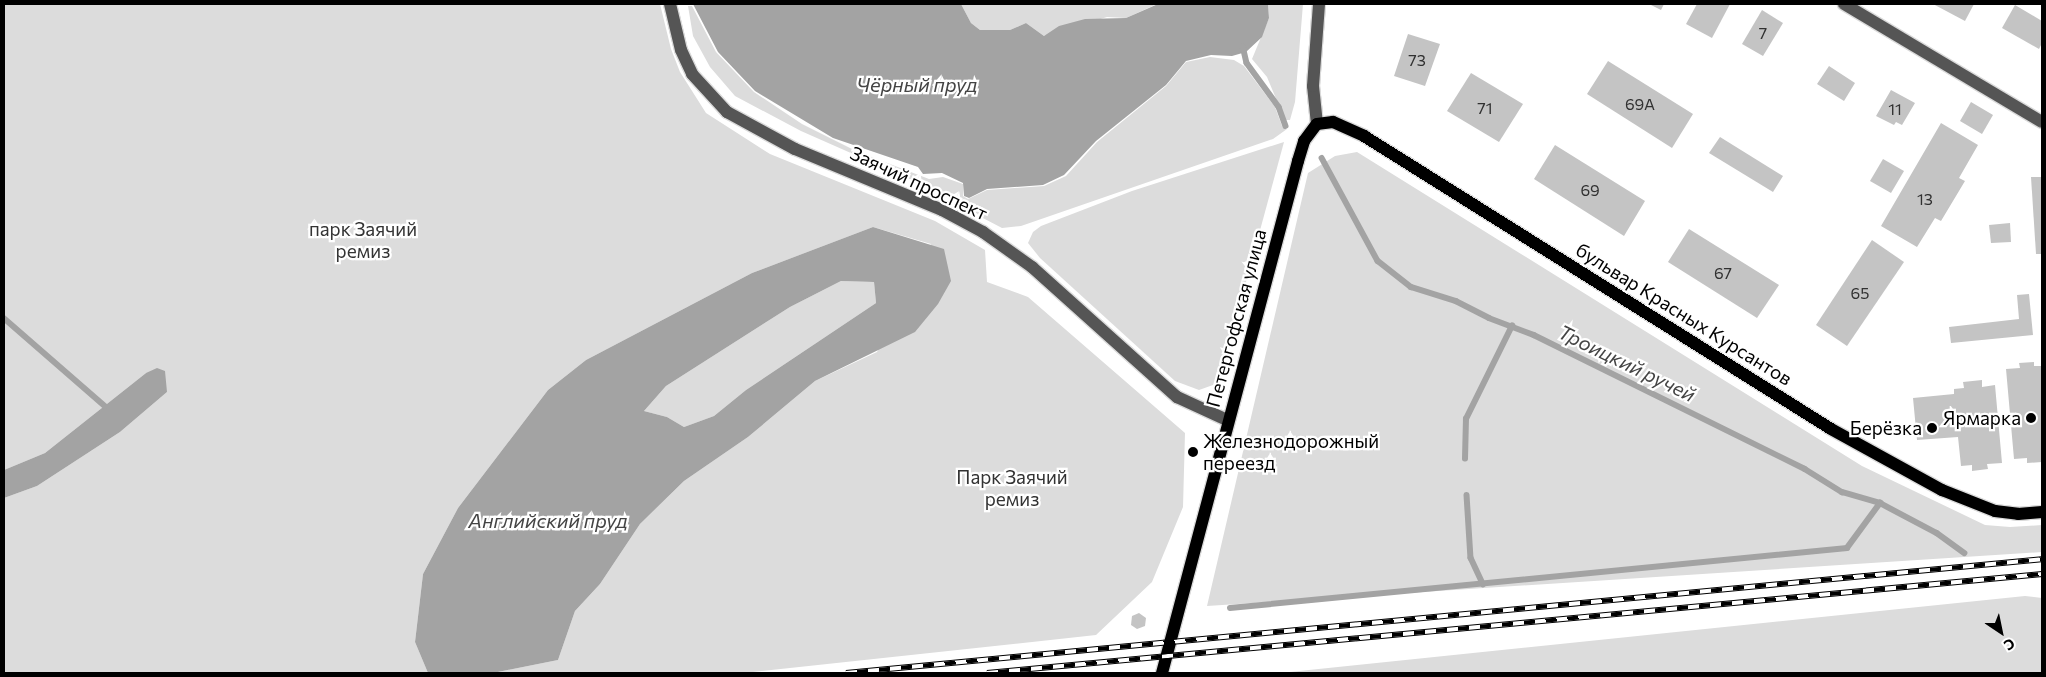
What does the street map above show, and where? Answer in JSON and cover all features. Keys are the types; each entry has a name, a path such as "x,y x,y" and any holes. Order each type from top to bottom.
{"main road":[{"name":"бульвар Красных Курсантов","path":"1317,124 1333,122 1346,126 1364,136 1831,429 1942,490 1995,511 2018,514 2042,512"},
{"name":"Петергофская улица","path":"1162,673 1227,420 1302,148 1310,130 1317,124"}],"street":[{"name":"Заячий проспект","path":"670,4 677,38 689,68 708,95 727,112 795,149 942,210 983,232 1032,267 1177,397 1227,420"},
{"path":"1317,124 1313,86 1319,4"},
{"path":"1844,4 2042,122"}],"green space":[{"name":"парк Заячий ремиз","path":"4,4 660,4 671,49 680,72 706,113 770,154 935,221 985,250 987,282 1028,297 1185,433 1183,507 1152,582 1096,635 744,673 493,673 558,660 575,611 600,584 640,524 684,481 748,437 815,381 877,352 931,244 873,227 752,273 586,360 548,390 458,508 423,574 415,642 428,673 4,673 4,498 37,486 120,432 167,392 146,373 45,453 4,470"},
{"path":"961,4 1157,4 1126,18 1107,17 1044,36 1026,23 1010,30 980,30 971,23"},
{"path":"1268,4 1303,4 1295,102 1290,120 1285,120 1267,77 1252,59 1269,18"},
{"path":"688,6 692,6 716,52 754,92 802,124 856,151 929,179 943,177 963,184 963,196 968,199 987,190 1044,186 1066,176 1097,142 1166,86 1186,62 1210,57 1234,60 1244,66 1275,107 1282,126 1287,129 1273,139 1021,226 1002,228 981,217 964,203 801,131 735,96 710,67 693,36"},
{"path":"1284,142 1221,374 1213,385 1199,390 1175,381 1040,258 1028,243 1033,232 1041,226 1132,191"},
{"path":"1357,152 1862,466 1985,525 2010,527 2042,525 2042,552 1207,606 1308,173 1335,156"},
{"path":"841,281 874,282 876,303 746,390 714,416 684,427 667,417 644,411 666,386 790,307"},
{"path":"2025,596 2042,598 2042,673 1280,673"}],"water":[{"name":"Чёрный пруд","path":"693,4 961,4 971,23 980,30 1010,30 1026,23 1044,36 1059,26 1085,19 1126,18 1158,4 1268,4 1269,18 1262,37 1246,52 1232,56 1211,55 1186,61 1166,85 1096,141 1064,175 1043,185 987,189 969,198 964,196 963,183 942,173 923,174 918,167 833,138 755,91 718,52"},
{"name":"Английский пруд","path":"873,227 944,249 951,281 938,304 915,332 815,381 748,437 684,481 640,524 600,584 575,611 558,660 493,673 428,673 415,642 423,574 458,508 548,390 586,360 752,273","holes":["841,281 874,282 876,303 746,390 714,416 684,427 667,417 644,411 666,386 790,307"]},
{"path":"157,368 165,371 167,392 120,432 37,486 4,498 4,470 45,453 146,373"}],"building":[{"path":"1649,4 1664,4 1661,10"},
{"path":"1697,4 1730,4 1712,38 1686,24"},
{"path":"1933,4 1974,4 1965,21"},
{"path":"2015,5 2042,21 2042,43 2039,49 2002,28"},
{"path":"1762,10 1783,23 1763,56 1742,44"},
{"path":"1408,34 1440,44 1425,86 1394,76"},
{"path":"1608,61 1693,114 1672,148 1587,94"},
{"path":"1829,66 1855,83 1844,101 1817,84"},
{"path":"1471,73 1523,104 1499,142 1447,111"},
{"path":"1891,90 1915,103 1902,125 1896,122 1894,125 1876,116"},
{"path":"1971,102 1993,115 1982,134 1960,121"},
{"path":"1941,123 1978,145 1959,178 1965,181 1941,221 1935,218 1917,247 1881,226"},
{"path":"1720,137 1783,176 1773,192 1709,153"},
{"path":"1555,145 1645,201 1624,236 1534,179"},
{"path":"1883,159 1904,171 1891,193 1870,181"},
{"path":"2031,177 2042,177 2042,254 2036,254"},
{"path":"2010,223 2011,242 1991,243 1989,225"},
{"path":"1689,229 1779,285 1757,318 1668,262"},
{"path":"1872,240 1904,262 1847,346 1816,325"},
{"path":"2029,294 2033,335 1951,343 1949,327 2019,319 2017,295"},
{"path":"2034,362 2034,366 2042,366 2042,462 2027,463 2027,458 2014,459 2006,369 2020,368 2019,363"},
{"path":"1982,380 1982,387 1995,385 2002,463 1987,464 1988,469 1972,471 1972,465 1961,466 1958,437 1917,440 1913,398 1954,394 1954,389 1964,388 1963,382"},
{"path":"1139,613 1146,618 1145,626 1137,629 1131,625 1132,616"}],"waterway":[{"name":"Троицкий ручей","path":"1243,46 1247,63 1279,107 1286,126"},
{"name":"Троицкий ручей","path":"1322,158 1378,261 1411,287 1456,301 1489,318 1534,335 1805,469 1842,492 1880,503 1937,533 1965,553"},
{"path":"4,318 105,406"},
{"path":"1465,459 1466,419 1512,326"},
{"path":"1467,495 1471,558 1483,584"},
{"path":"1230,608 1847,548 1880,503"}],"railway":[{"path":"846,673 2042,559"},
{"path":"987,673 2042,574"}],"place":[{"name":"Ярмарка","path":"2031,418"},
{"name":"Берёзка","path":"1932,428"},
{"name":"Железнодорожный переезд","path":"1193,452"}],"park label":[{"name":"Парк Заячий ремиз","path":"1012,488"}]}
